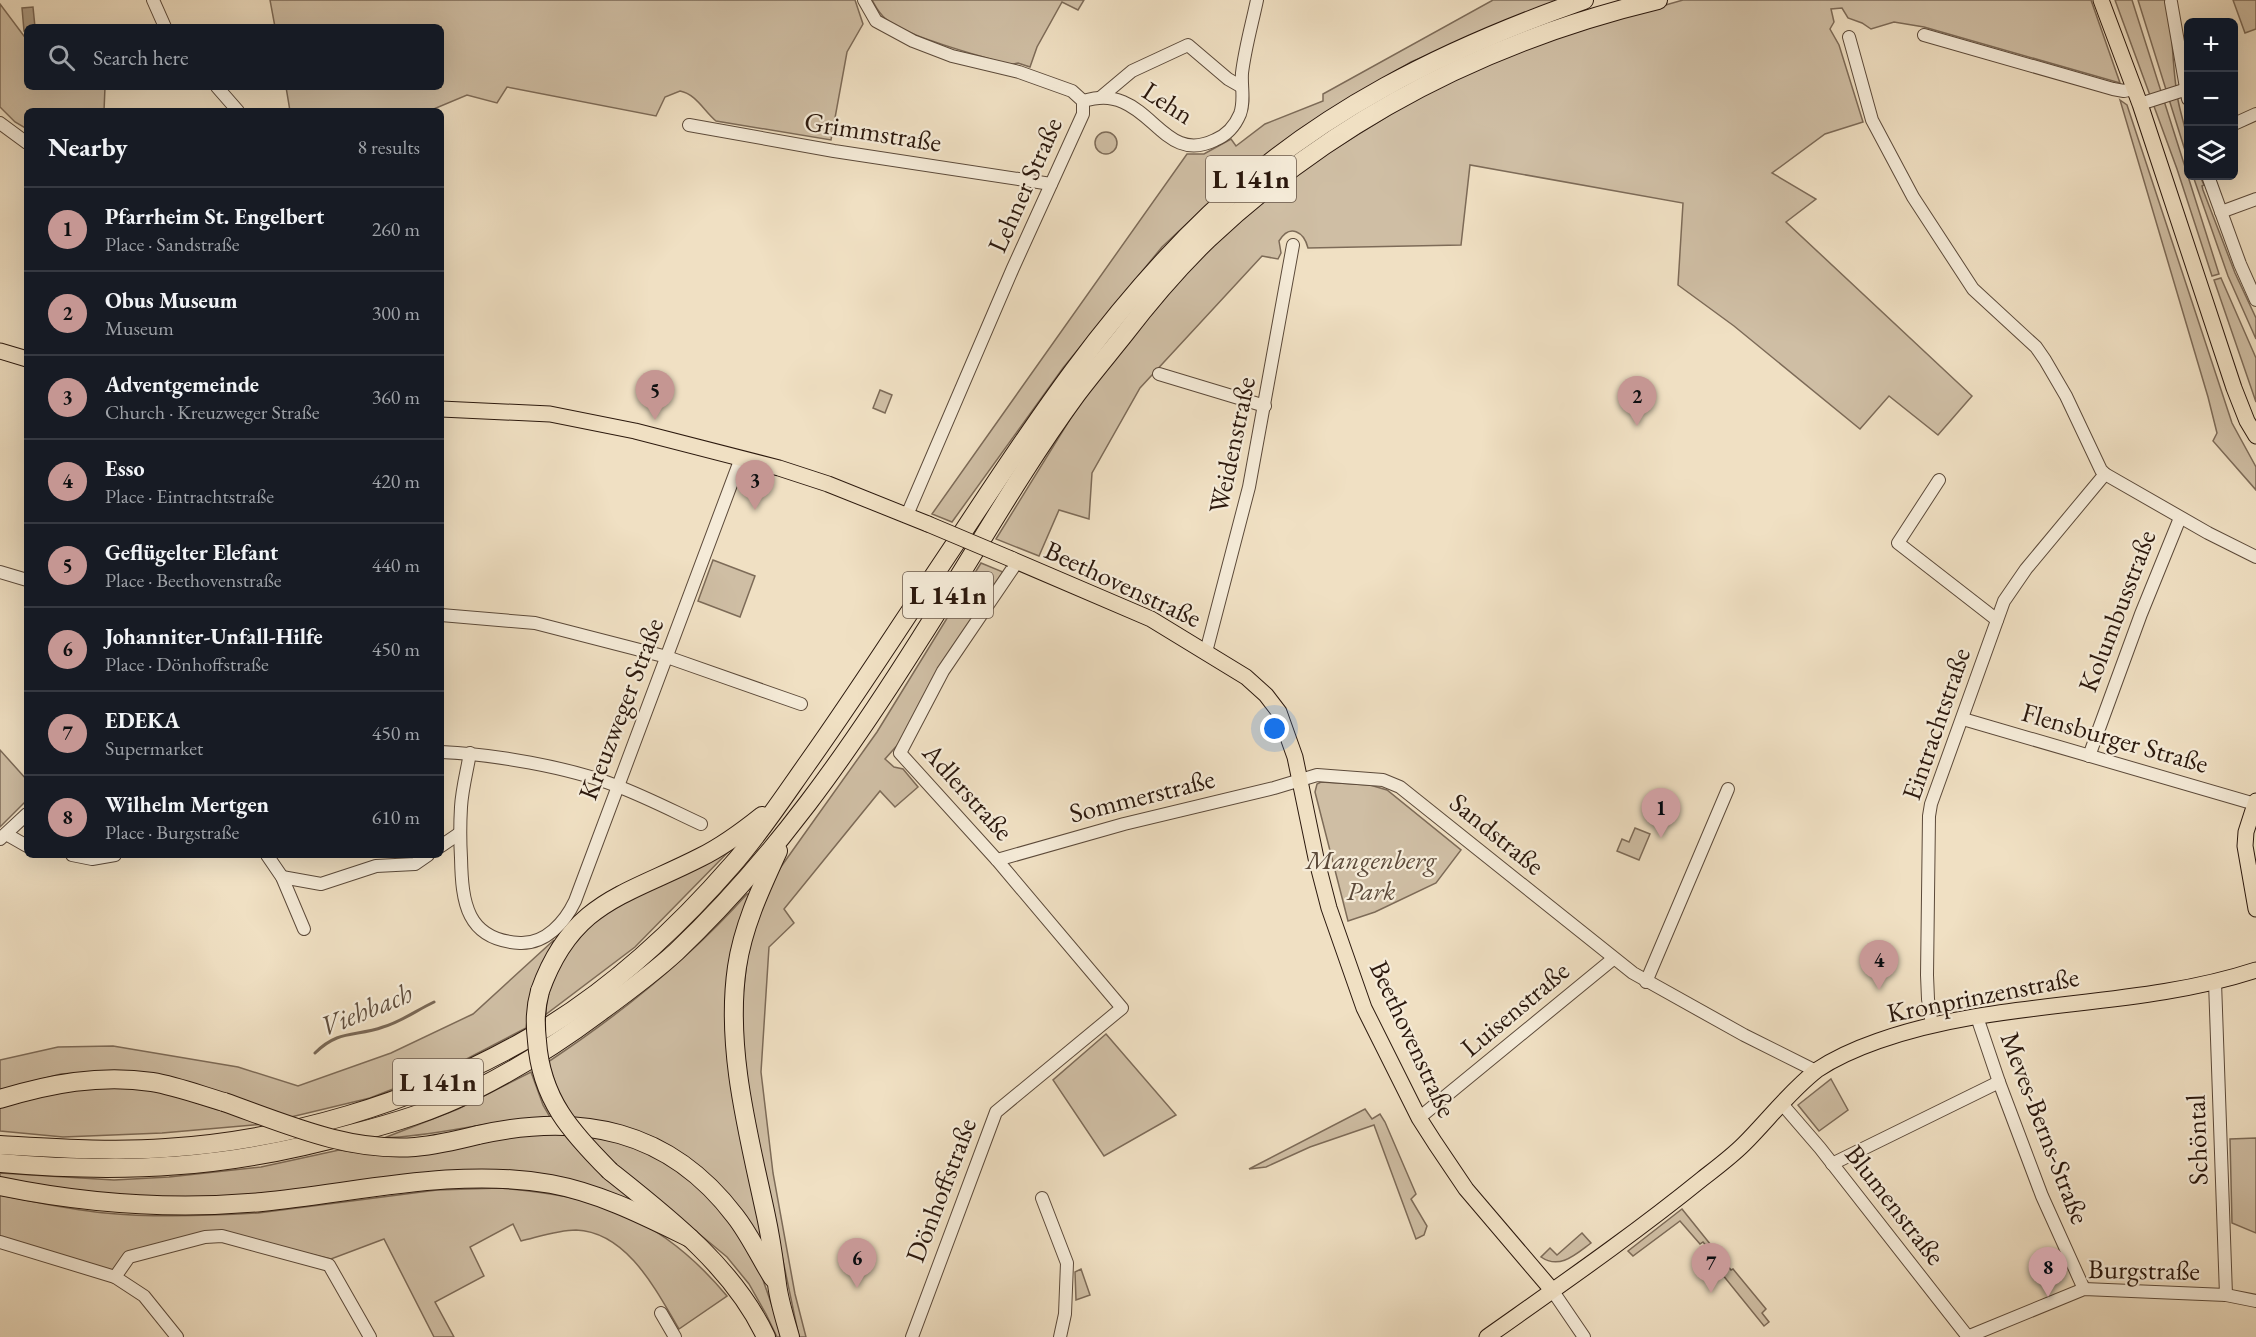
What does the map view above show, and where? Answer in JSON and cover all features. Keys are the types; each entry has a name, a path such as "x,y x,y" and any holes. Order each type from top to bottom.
{"highway":[{"name":"L 141n","path":"0,1145 106,1150 164,1148 284,1133 383,1104 436,1083 523,1042 562,1017 630,966 675,926 732,866 830,731 1004,469 1080,361 1123,306 1213,212 1280,156 1328,121 1392,81 1459,48 1584,0"},
{"name":"L 141n","path":"0,1163 121,1170 181,1167 246,1159 312,1145 402,1120 441,1106 500,1077 568,1036 650,974 697,930 786,832 844,756 1077,394 1153,298 1206,240 1300,162 1351,126 1408,93 1476,59 1524,40 1591,17 1658,0"},
{"path":"766,1337 744,1300 690,1238 654,1205 610,1171 584,1146 563,1119 546,1087 539,1062 535,1020 540,991 550,966 575,928 599,907 728,843 780,802"},
{"path":"786,832 761,887 746,929 737,967 735,997 739,1074 773,1250 777,1285 790,1337"},
{"path":"0,1099 54,1084 108,1080 151,1082 224,1102 329,1138 375,1147 414,1147 507,1128 560,1124 614,1132 658,1150 689,1169 724,1202 748,1234 777,1285"},
{"path":"0,1186 97,1202 160,1206 261,1202 435,1181 516,1180 551,1184 601,1197 690,1238"}],"main road":[{"path":"2101,0 2137,97 2234,388 2247,421 2256,436"},
{"path":"0,351 24,358"},
{"name":"Beethovenstraße","path":"444,409 550,414 606,424 741,458 828,484 1144,615 1246,677 1266,695 1279,712 1304,778 1329,908 1364,1008 1419,1118 1466,1189 1552,1290"},
{"path":"2256,802 2246,832 2245,846 2256,909"},
{"name":"Kronprinzenstraße","path":"1486,1337 1701,1180 1743,1145 1816,1071 1831,1062 1879,1040 1932,1026 2014,1010 2146,994 2216,982 2256,970"}],"street":[{"path":"153,0 164,24"},
{"name":"Lehner Straße","path":"864,0 876,21 913,41 952,56 1019,72 1072,91 1083,101 1083,114 907,515"},
{"name":"Lehn","path":"1083,101 1101,97 1113,98 1132,106 1181,144 1198,145 1216,140 1233,126 1242,106 1242,71 1257,0"},
{"path":"2171,2 2184,72"},
{"path":"1924,35 2124,91 2137,97 2184,94"},
{"path":"1849,37 1872,120 1913,197 1973,290 2036,346 2066,396 2105,474 2180,518 2256,557"},
{"name":"Lehn","path":"1101,97 1132,71 1188,45 1228,79 1242,87"},
{"path":"220,90 236,108"},
{"path":"2238,122 2256,114"},
{"path":"0,123 24,141"},
{"name":"Grimmstraße","path":"688,125 834,152 1051,184"},
{"path":"2209,180 2240,264 2256,300"},
{"path":"2221,212 2256,199"},
{"name":"Weidenstraße","path":"1206,652 1249,487 1293,245"},
{"path":"1159,374 1265,406"},
{"name":"Kreuzweger Straße","path":"460,832 462,888 466,907 477,925 494,936 512,941 535,942 550,933 570,911 741,458"},
{"name":"Eintrachtstraße","path":"1932,1026 1927,975 1929,816 1997,620 2010,590 2105,474"},
{"path":"1939,480 1898,543 1997,620"},
{"name":"Kolumbusstraße","path":"2089,756 2141,614 2180,518"},
{"name":"Adlerstraße","path":"1014,561 944,671 900,753 997,860 1122,1008"},
{"path":"0,572 24,579"},
{"path":"444,615 535,622 667,657 801,704"},
{"name":"Flensburger Straße","path":"1962,719 2256,802"},
{"path":"444,752 470,753 581,775 617,786 701,824"},
{"path":"444,844 460,832 460,805 470,753"},
{"name":"Sommerstraße","path":"997,860 1124,824 1274,788 1304,778"},
{"name":"Sandstraße","path":"1304,778 1376,779 1395,783 1613,959 1646,982 1816,1071"},
{"path":"1646,982 1728,789"},
{"path":"24,817 3,837 24,845"},
{"path":"269,858 282,877 304,929"},
{"path":"282,877 321,884 376,866 415,864 424,858"},
{"name":"Luisenstraße","path":"1419,1118 1613,959"},
{"name":"Schöntal","path":"2216,982 2226,1295"},
{"name":"Dönhoffstraße","path":"912,1337 996,1112 1122,1008"},
{"name":"Meves-Berns-Straße","path":"1977,1017 2042,1196 2084,1289"},
{"path":"1832,1164 1999,1082"},
{"name":"Blumenstraße","path":"1782,1104 1968,1337"},
{"path":"1042,1198 1067,1263 1065,1314 1060,1337"},
{"path":"115,1277 129,1257 205,1237 222,1236 329,1265 370,1337"},
{"path":"0,1242 115,1277 144,1296 177,1337"},
{"name":"Burgstraße","path":"1968,1337 2084,1289 2226,1295 2256,1301"},
{"path":"1552,1290 1584,1337"},
{"path":"661,1313 675,1337"}],"green space":[{"path":"270,0 855,0 863,24 847,52 831,140 716,121 695,99 680,91 665,97 656,116 507,87 497,103 467,95 436,108 290,108 286,90 444,90 444,24 274,24"},
{"path":"872,0 1084,0 1078,10 1062,2 1037,47 1030,67 1018,63 1009,65 912,33 884,17"},
{"path":"1493,0 1562,0 1411,62 1303,127 1226,187 1162,247 1063,368 952,522 932,514 1187,154 1204,154 1231,139 1236,146 1265,124 1323,101 1323,94"},
{"path":"1683,0 2091,0 2120,83 1924,27 1894,22 1871,29 1848,18 1842,8 1831,9 1834,22 1830,29 1839,45 1863,122 1825,134 1772,173 1816,199 1786,222 1972,396 1938,435 1889,396 1860,429 1734,326 1678,285 1683,203 1470,165 1461,245 1308,248 1300,234 1292,231 1283,235 1279,241 1281,253 1278,259 1262,256 1140,388 1092,473 1089,519 1059,510 1039,556 996,539 1085,395 1178,281 1221,238 1287,182 1333,150 1436,86 1557,36"},
{"path":"2115,0 2132,0 2184,164 2184,180 2189,180 2219,274 2212,276 2177,169"},
{"path":"2138,0 2170,0 2174,76 2184,125 2184,147"},
{"path":"2233,0 2256,0 2256,29 2245,33"},
{"path":"0,4 24,36 24,90 105,90 104,108 24,108 24,127 0,107"},
{"path":"2120,100 2127,105 2232,423 2256,467 2256,490 2213,441 2217,433 2208,397"},
{"path":"1106,132 1114,135 1117,143 1114,151 1106,154 1098,151 1095,143 1098,135"},
{"path":"2194,180 2202,180 2203,190 2235,273 2256,318 2256,339 2228,276"},
{"path":"2221,278 2256,358 2256,402 2214,280"},
{"path":"880,390 892,395 885,413 873,408"},
{"path":"713,560 755,576 740,617 698,601"},
{"path":"981,563 1003,572 901,741 885,759 894,767 903,769 918,787 895,807 880,791 784,909 794,923 769,947 761,1072 773,1173 795,1294 806,1337 799,1337 745,1079 742,1033 743,995 750,933 778,871 877,732"},
{"path":"0,750 24,777 24,803 0,827"},
{"name":"Mangenberg Park","path":"1321,782 1370,785 1387,790 1461,850 1436,883 1375,912 1348,921 1315,792 1317,784"},
{"path":"1635,828 1650,834 1639,860 1617,851 1622,839 1629,842"},
{"path":"735,845 635,947 545,1015 548,994 564,955 602,913"},
{"path":"747,894 750,894 734,958 766,1250 720,1187 574,1118 559,1094 548,1062 628,1005 678,963"},
{"path":"554,940 530,1000 526,1028 457,1064 370,1098 291,1117 91,1072 61,1074 0,1090 0,1060 58,1047 113,1046 238,1067 298,1086 391,1053 473,1014"},
{"path":"1106,1034 1176,1115 1104,1156 1053,1080"},
{"path":"531,1072 550,1117 384,1138 458,1109"},
{"path":"1831,1079 1848,1110 1819,1131 1798,1105"},
{"path":"113,1086 153,1089 264,1124 162,1133 63,1137 0,1131 0,1104 29,1095"},
{"path":"1365,1109 1372,1119 1380,1114 1385,1122 1416,1194 1411,1199 1427,1226 1424,1235 1416,1239 1374,1125 1310,1147 1266,1167 1249,1169"},
{"path":"559,1129 592,1165 650,1211 558,1178 211,1198 118,1198 0,1178 0,1173 114,1180 169,1177 261,1167 339,1150 362,1153"},
{"path":"585,1132 612,1138 663,1160 710,1195 756,1260 783,1337 777,1337 749,1284 727,1257 616,1165"},
{"path":"2256,1138 2256,1233 2232,1223 2230,1139"},
{"path":"500,1188 568,1197 626,1215 678,1247 727,1296 679,1329 650,1281 625,1252 610,1241 594,1233 569,1230 521,1241 513,1224 470,1247 484,1276 435,1302 454,1337 434,1337 384,1239 331,1259 221,1233 130,1252 114,1274 0,1238 0,1195 92,1212 182,1216 258,1213 437,1190"},
{"path":"1682,1209 1766,1309 1762,1313 1769,1322 1764,1326 1705,1253 1709,1249 1703,1242 1700,1244 1680,1221 1633,1256 1628,1251"},
{"path":"1582,1233 1591,1243 1574,1256 1555,1262 1541,1257 1550,1248 1557,1255"},
{"path":"1081,1269 1090,1295 1076,1300 1075,1272"}],"shaded area":[{"path":"33,7 35,24 24,24 24,31 22,8"}],"waterway":[{"name":"Viehbach","path":"315,1053 332,1040 390,1025 434,1002"}],"place":[{"name":"Geflügelter Elefant","path":"655,420"},
{"name":"Obus Museum","path":"1637,426"},
{"name":"Adventgemeinde","path":"755,510"},
{"name":"Pfarrheim St. Engelbert","path":"1661,838"},
{"name":"Esso","path":"1879,990"},
{"name":"Johanniter-Unfall-Hilfe","path":"857,1288"},
{"name":"EDEKA","path":"1711,1293"},
{"name":"Wilhelm Mertgen","path":"2048,1297"}]}
